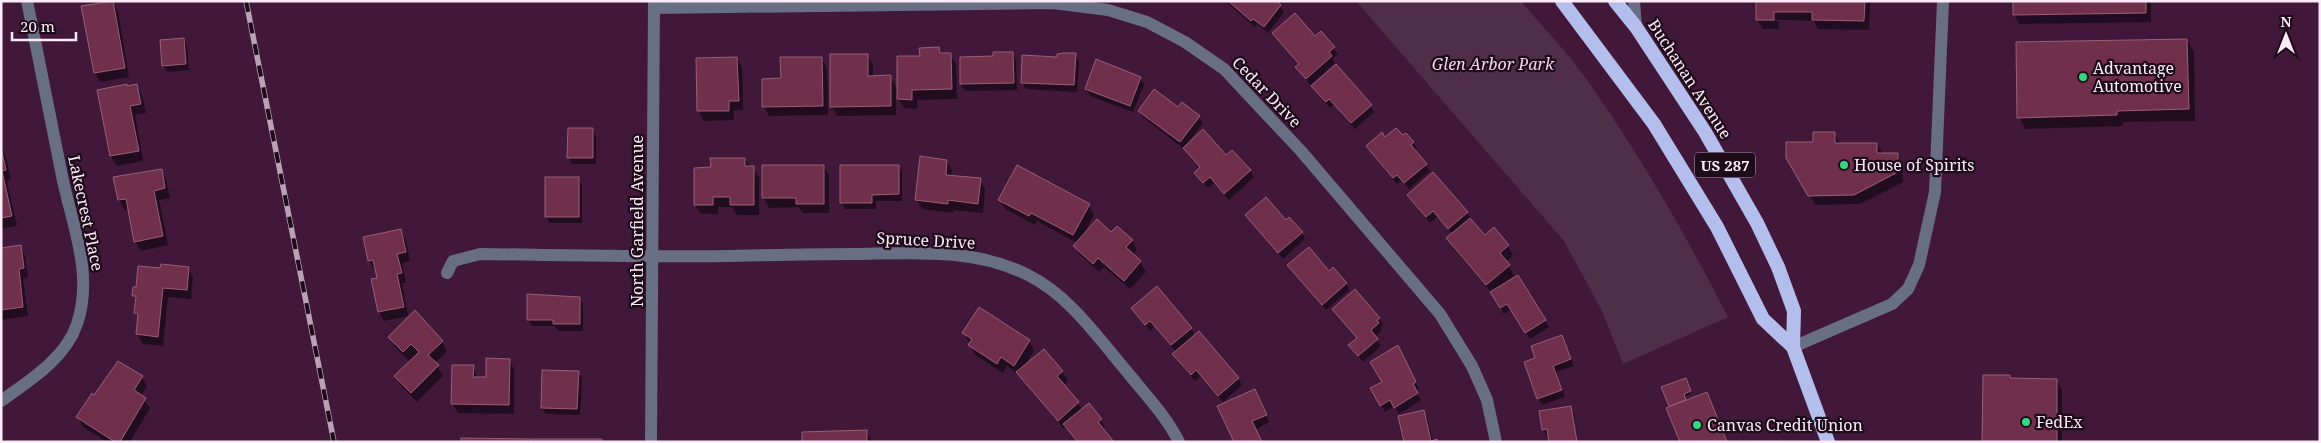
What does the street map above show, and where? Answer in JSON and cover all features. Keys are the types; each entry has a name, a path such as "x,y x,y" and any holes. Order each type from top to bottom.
{"highway":[{"name":"US 287","path":"1562,1 1654,124 1716,227 1763,319 1793,347 1828,442"},
{"name":"Buchanan Avenue","path":"1615,1 1636,27 1705,132 1757,222 1778,267 1794,311 1793,347"}],"street":[{"name":"Lakecrest Place","path":"1,401 44,369 67,343 77,324 84,284 83,262 67,200 27,1"},
{"path":"1634,1 1636,27"},
{"path":"1793,347 1892,304 1908,289 1919,265 1933,210 1936,182 1943,1"},
{"name":"Cedar Drive","path":"654,4 1053,3 1108,10 1154,26 1185,42 1224,69 1301,151 1440,314 1472,366 1487,400 1496,442"},
{"name":"North Garfield Avenue","path":"651,442 654,4"},
{"name":"Spruce Drive","path":"447,273 453,260 480,254 652,257 911,253 959,255 1005,265 1046,285 1091,329 1160,412 1179,442"}],"green space":[{"name":"Glen Arbor Park","path":"1356,1 1521,1 1563,50 1607,108 1679,226 1728,317 1623,364 1601,309 1564,241"}],"building":[{"path":"113,1 125,68 94,73 81,6"},
{"path":"1228,1 1277,1 1281,5 1264,27 1253,19 1251,21"},
{"path":"1756,1 1865,1 1864,21 1812,20 1812,12 1774,12 1774,20 1756,20"},
{"path":"2013,1 2146,1 2146,13 2013,15"},
{"path":"1295,13 1315,36 1321,31 1335,47 1329,52 1332,56 1306,79 1295,67 1299,64 1272,33"},
{"path":"184,38 186,64 162,66 160,40"},
{"path":"2187,39 2189,109 2117,111 2117,115 2017,118 2016,42"},
{"path":"939,47 940,53 951,53 952,89 912,90 912,100 897,99 897,56 920,56 919,48"},
{"path":"993,52 1013,52 1014,83 960,84 960,57 993,56"},
{"path":"1076,53 1074,85 1021,83 1022,55 1057,57 1057,54"},
{"path":"830,54 868,54 868,76 891,75 891,106 830,107"},
{"path":"737,57 739,101 729,101 729,111 697,111 696,58"},
{"path":"780,57 822,57 823,106 762,107 762,79 781,78"},
{"path":"1096,59 1141,77 1130,106 1085,89"},
{"path":"1336,64 1372,105 1351,123 1329,99 1326,102 1311,86"},
{"path":"127,84 127,86 137,84 141,104 130,106 139,151 110,156 97,90"},
{"path":"1154,89 1178,107 1182,102 1200,116 1180,142 1138,111"},
{"path":"568,128 593,128 593,158 567,158"},
{"path":"1396,128 1403,135 1406,133 1414,142 1411,145 1427,164 1404,183 1397,175 1393,178 1366,146 1382,132 1385,137"},
{"path":"1203,129 1226,155 1232,150 1251,170 1224,194 1210,177 1203,183 1194,173 1200,167 1183,148"},
{"name":"House of Spirits","path":"1813,132 1835,132 1835,143 1877,143 1877,153 1898,153 1898,172 1854,195 1808,196 1786,158 1786,142 1813,142"},
{"path":"1,147 6,170 2,171 12,216 1,218"},
{"path":"920,156 947,160 946,175 981,178 978,204 948,200 948,204 915,200"},
{"path":"710,158 745,158 745,166 754,166 754,205 730,205 730,197 713,197 713,205 694,205 694,168 711,167"},
{"path":"762,165 824,165 824,204 796,204 796,198 762,198"},
{"path":"840,165 899,165 899,194 872,195 872,203 840,203"},
{"path":"1017,165 1090,204 1073,235 1031,213 1029,216 998,200"},
{"path":"162,169 165,188 154,191 163,236 134,242 126,199 118,200 113,177"},
{"path":"1433,172 1468,212 1448,229 1433,211 1426,217 1407,195"},
{"path":"545,177 579,177 579,217 545,217"},
{"path":"1266,197 1286,220 1289,217 1303,232 1278,253 1245,215"},
{"path":"1470,218 1485,235 1494,227 1509,245 1500,253 1510,265 1486,285 1446,238"},
{"path":"1097,219 1111,232 1117,226 1133,240 1126,247 1141,261 1124,281 1098,258 1093,264 1073,246"},
{"path":"401,229 406,252 397,254 402,273 397,274 404,307 378,312 371,279 377,278 373,260 368,261 363,237"},
{"path":"21,245 24,268 19,269 23,307 1,310 1,248"},
{"path":"1309,247 1329,271 1333,267 1347,283 1322,305 1287,265"},
{"path":"161,264 189,267 187,290 163,288 158,337 136,334 138,314 134,313 136,296 132,296 133,287 136,287 138,266 160,268"},
{"path":"1518,275 1546,320 1525,333 1507,304 1500,308 1490,292"},
{"path":"1157,286 1192,328 1171,345 1150,321 1145,325 1131,308"},
{"path":"1355,289 1380,318 1377,320 1379,323 1371,330 1378,339 1358,356 1348,345 1357,338 1332,309"},
{"path":"527,294 580,297 580,324 553,324 553,320 527,320"},
{"path":"979,307 1030,340 1014,366 1001,357 997,364 968,345 972,339 962,333"},
{"path":"415,310 443,341 428,355 439,365 411,393 394,376 419,352 411,344 403,352 388,337"},
{"path":"1199,331 1239,378 1218,396 1196,370 1191,375 1172,354"},
{"path":"1562,335 1571,359 1553,366 1562,390 1537,399 1524,362 1535,358 1531,346"},
{"path":"1398,345 1416,382 1413,384 1418,393 1394,408 1390,400 1380,406 1370,388 1382,382 1370,362"},
{"path":"1044,349 1063,371 1057,376 1079,402 1058,421 1016,372"},
{"path":"486,358 510,359 509,405 451,404 452,365 474,365 473,377 486,377"},
{"path":"118,361 143,376 134,390 146,398 120,442 115,442 76,417 92,393 94,395"},
{"path":"542,370 579,371 577,409 541,408"},
{"path":"1983,375 2010,375 2010,378 2057,379 2057,442 1982,442"},
{"path":"1686,378 1691,391 1684,394 1686,400 1669,406 1661,387"},
{"path":"1255,389 1267,415 1252,421 1262,442 1234,442 1217,406"},
{"name":"Canvas Credit Union","path":"1707,392 1727,442 1680,442 1666,408"},
{"path":"1089,403 1102,419 1098,422 1114,442 1078,442 1063,424"},
{"path":"1571,406 1577,442 1549,442 1547,429 1542,430 1539,411"},
{"path":"1424,410 1431,441 1437,439 1438,442 1404,442 1398,416"},
{"path":"867,430 867,442 802,442 802,432"},
{"path":"461,438 531,439 531,442 461,442"},
{"path":"531,439 602,439 601,442 531,442"}],"railway":[{"path":"246,1 334,442"}],"place":[{"name":"Advantage Automotive","path":"2083,77"},
{"name":"House of Spirits","path":"1844,165"},
{"name":"FedEx","path":"2026,422"},
{"name":"Canvas Credit Union","path":"1697,425"}]}
